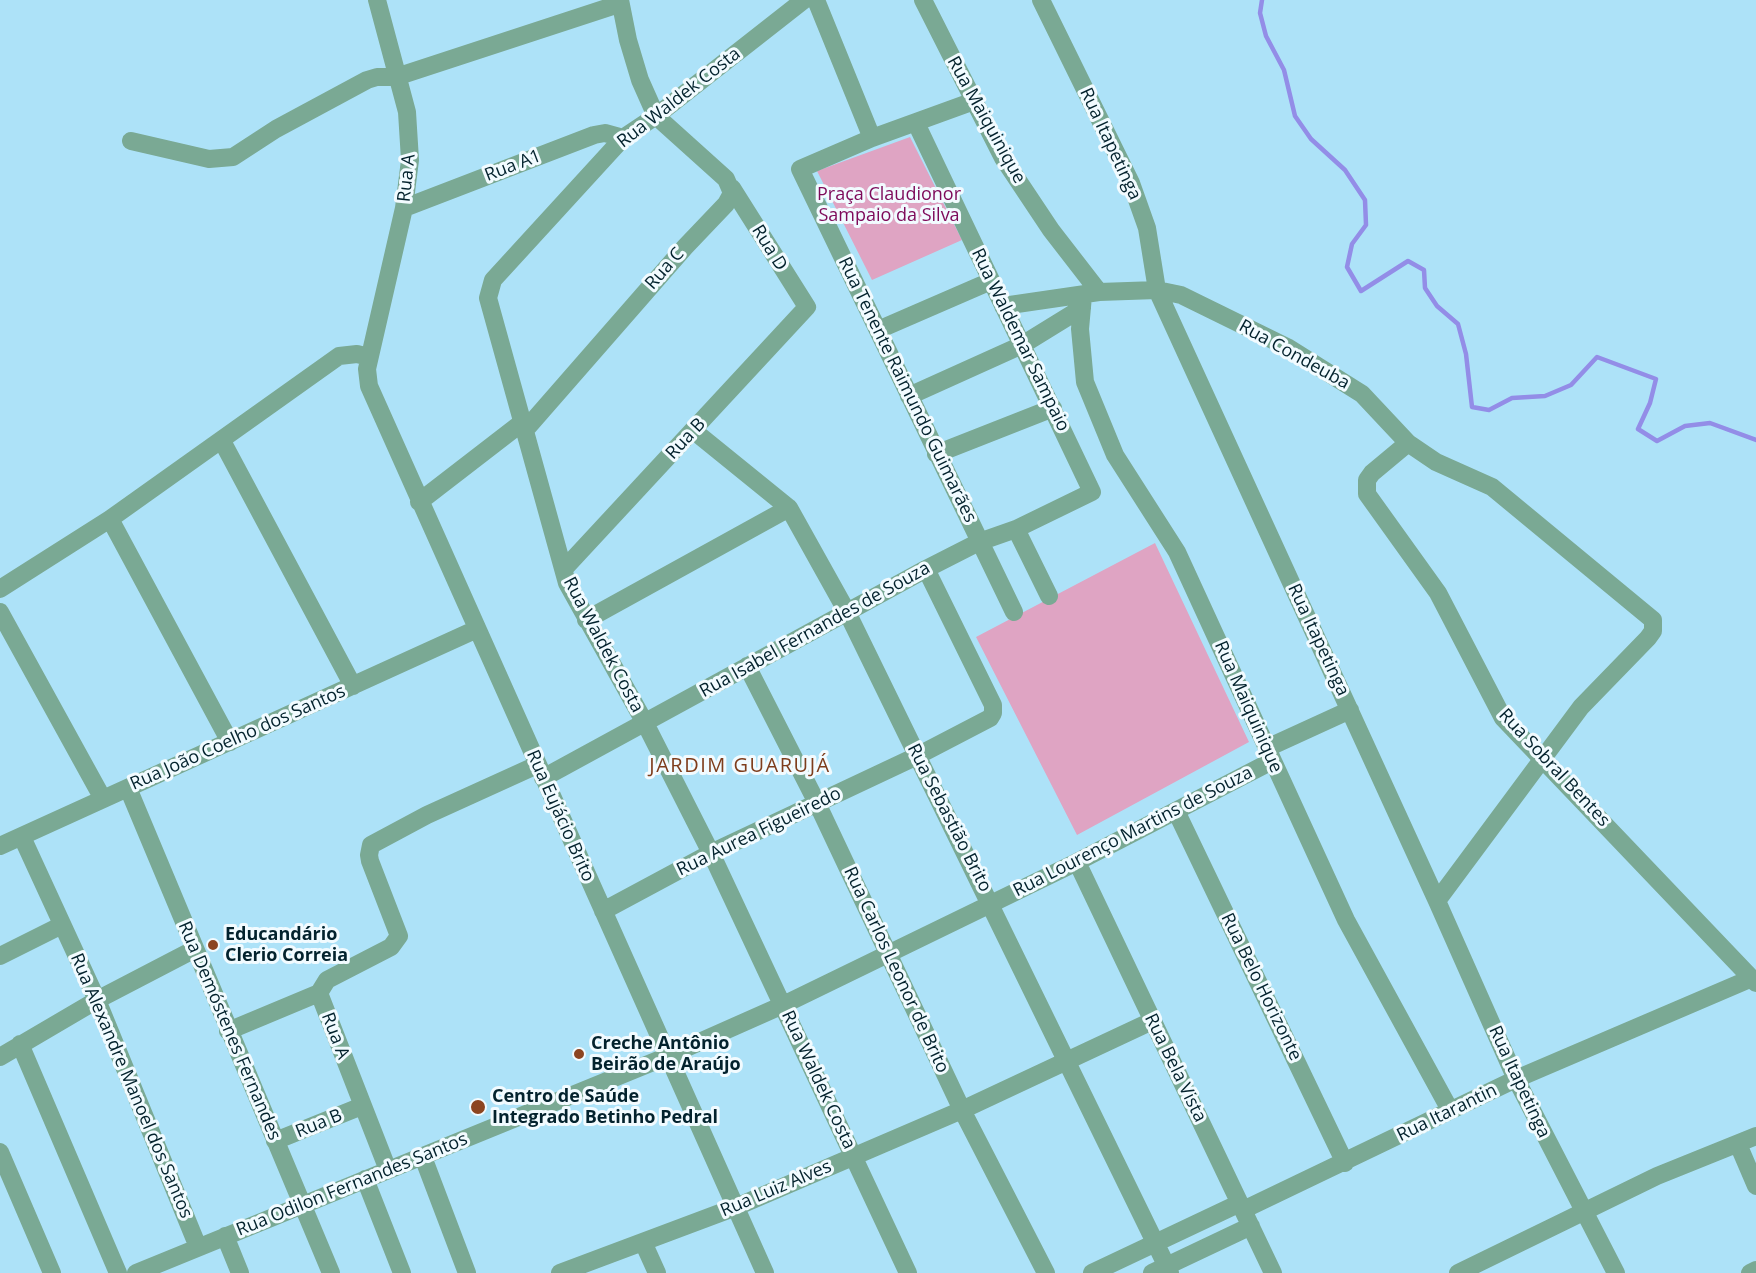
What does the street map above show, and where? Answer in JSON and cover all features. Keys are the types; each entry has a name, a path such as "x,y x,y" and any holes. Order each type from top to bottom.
{"street":[{"name":"Rua A","path":"369,357 404,208 410,160 407,112 376,0"},
{"name":"Rua Waldek Costa","path":"804,0 656,116 623,138 493,280 489,289 489,306 525,425 567,583 645,723 711,853 908,1273"},
{"path":"816,0 872,138 974,101"},
{"name":"Rua Maiquinique","path":"923,0 1003,158 1051,230 1088,299 1081,357 1085,382 1115,455 1177,552 1346,920 1450,1110"},
{"name":"Rua Itapetinga","path":"1041,0 1131,183 1147,228 1157,290 1437,901 1516,1079 1582,1211 1616,1273"},
{"path":"131,141 209,159 233,157 276,129 367,80 377,77 396,77 615,1 640,80 656,116 726,179 732,188"},
{"name":"Rua Waldemar Sampaio","path":"916,123 1092,492"},
{"name":"Rua A1","path":"404,208 594,135 605,133 623,138"},
{"name":"Rua Tenente Raimundo Guimarães","path":"872,138 800,169 1014,612"},
{"name":"Rua D","path":"732,188 807,307"},
{"name":"Rua C","path":"420,502 525,425 726,204 732,188"},
{"path":"878,330 991,281"},
{"name":"Rua Condeuba","path":"1003,306 1088,299 1157,290 1181,296 1321,366 1362,394 1408,443 1437,462 1492,487 1647,613 1653,620 1653,631 1581,707 1544,760"},
{"path":"909,396 1022,345 1088,299"},
{"name":"Rua B","path":"564,569 807,307"},
{"path":"0,589 110,519 339,356 357,354 369,357"},
{"name":"Rua Eujácio Brito","path":"369,357 367,369 369,386 765,1273"},
{"path":"936,454 1053,408"},
{"name":"Rua Sebastião Brito","path":"694,431 789,508 847,612 992,904 1155,1242 1163,1271"},
{"path":"222,441 353,686"},
{"name":"Rua Sobral Bentes","path":"1408,443 1372,473 1367,480 1367,494 1438,593 1503,718 1754,980"},
{"name":"Rua Isabel Fernandes de Souza","path":"319,993 327,980 391,947 399,936 370,861 371,845 427,815 540,771 645,723 926,569 979,542 1016,530 1092,492"},
{"path":"586,620 789,508"},
{"path":"110,519 230,742"},
{"path":"1016,530 1049,596"},
{"name":"Rua Aurea Figueiredo","path":"603,911 711,853 917,756 990,718 994,709 926,569"},
{"path":"0,612 103,799"},
{"name":"Rua João Coelho dos Santos","path":"0,846 477,629"},
{"name":"Rua Carlos Leonor de Brito","path":"747,666 817,803 962,1110 1046,1273"},
{"name":"Rua Lourenço Martins de Souza","path":"668,1056 783,1005 1077,862 1176,811 1350,710"},
{"path":"1437,901 1544,760"},
{"name":"Rua Demóstenes Fernandes","path":"128,788 331,1273"},
{"name":"Rua Belo Horizonte","path":"1176,811 1345,1163"},
{"name":"Rua Alexandre Manoel dos Santos","path":"22,837 97,1000 198,1247"},
{"name":"Rua Bela Vista","path":"1077,862 1273,1273"},
{"path":"0,956 62,925"},
{"path":"0,1057 97,1000 195,949"},
{"name":"Rua Itarantin","path":"1245,1213 1516,1079 1754,980"},
{"name":"Rua A","path":"228,1031 319,993 388,1170"},
{"name":"Rua Luiz Alves","path":"560,1273 736,1207 854,1157 962,1110 1152,1021"},
{"path":"20,1044 118,1273"},
{"name":"Rua Odilon Fernandes Santos","path":"136,1273 157,1269 198,1247 668,1056"},
{"name":"Rua B","path":"275,1141 362,1106"},
{"path":"1458,1273 1657,1176 1756,1136"},
{"path":"1738,1144 1756,1186"},
{"path":"0,1152 52,1273"},
{"path":"423,1157 467,1273"},
{"path":"365,1179 402,1273"},
{"path":"1092,1273 1155,1242 1245,1213"},
{"path":"1163,1271 1245,1213"},
{"path":"225,1236 240,1273"},
{"path":"643,1242 657,1273"},
{"path":"1750,1273 1756,1270"}],"green space":[{"name":"Praça Claudionor Sampaio da Silva","path":"910,137 962,240 872,280 817,171"},
{"path":"1155,543 1249,742 1077,835 976,637"}],"waterway":[{"path":"1262,0 1260,13 1266,36 1284,70 1295,116 1311,139 1345,170 1365,200 1366,225 1352,244 1347,267 1361,291 1408,261 1424,270 1425,288 1437,306 1458,324 1466,354 1472,407 1489,410 1512,398 1545,396 1571,385 1597,357 1656,379 1650,403 1638,429 1657,441 1685,426 1710,423 1756,440"}],"place":[{"name":"Educandário Clerio Correia","path":"213,945"},
{"name":"Creche Antônio Beirão de Araújo","path":"579,1054"},
{"name":"Centro de Saúde Integrado Betinho Pedral","path":"478,1107"}],"district":[{"name":"JARDIM GUARUJÁ","path":"740,766"}]}
